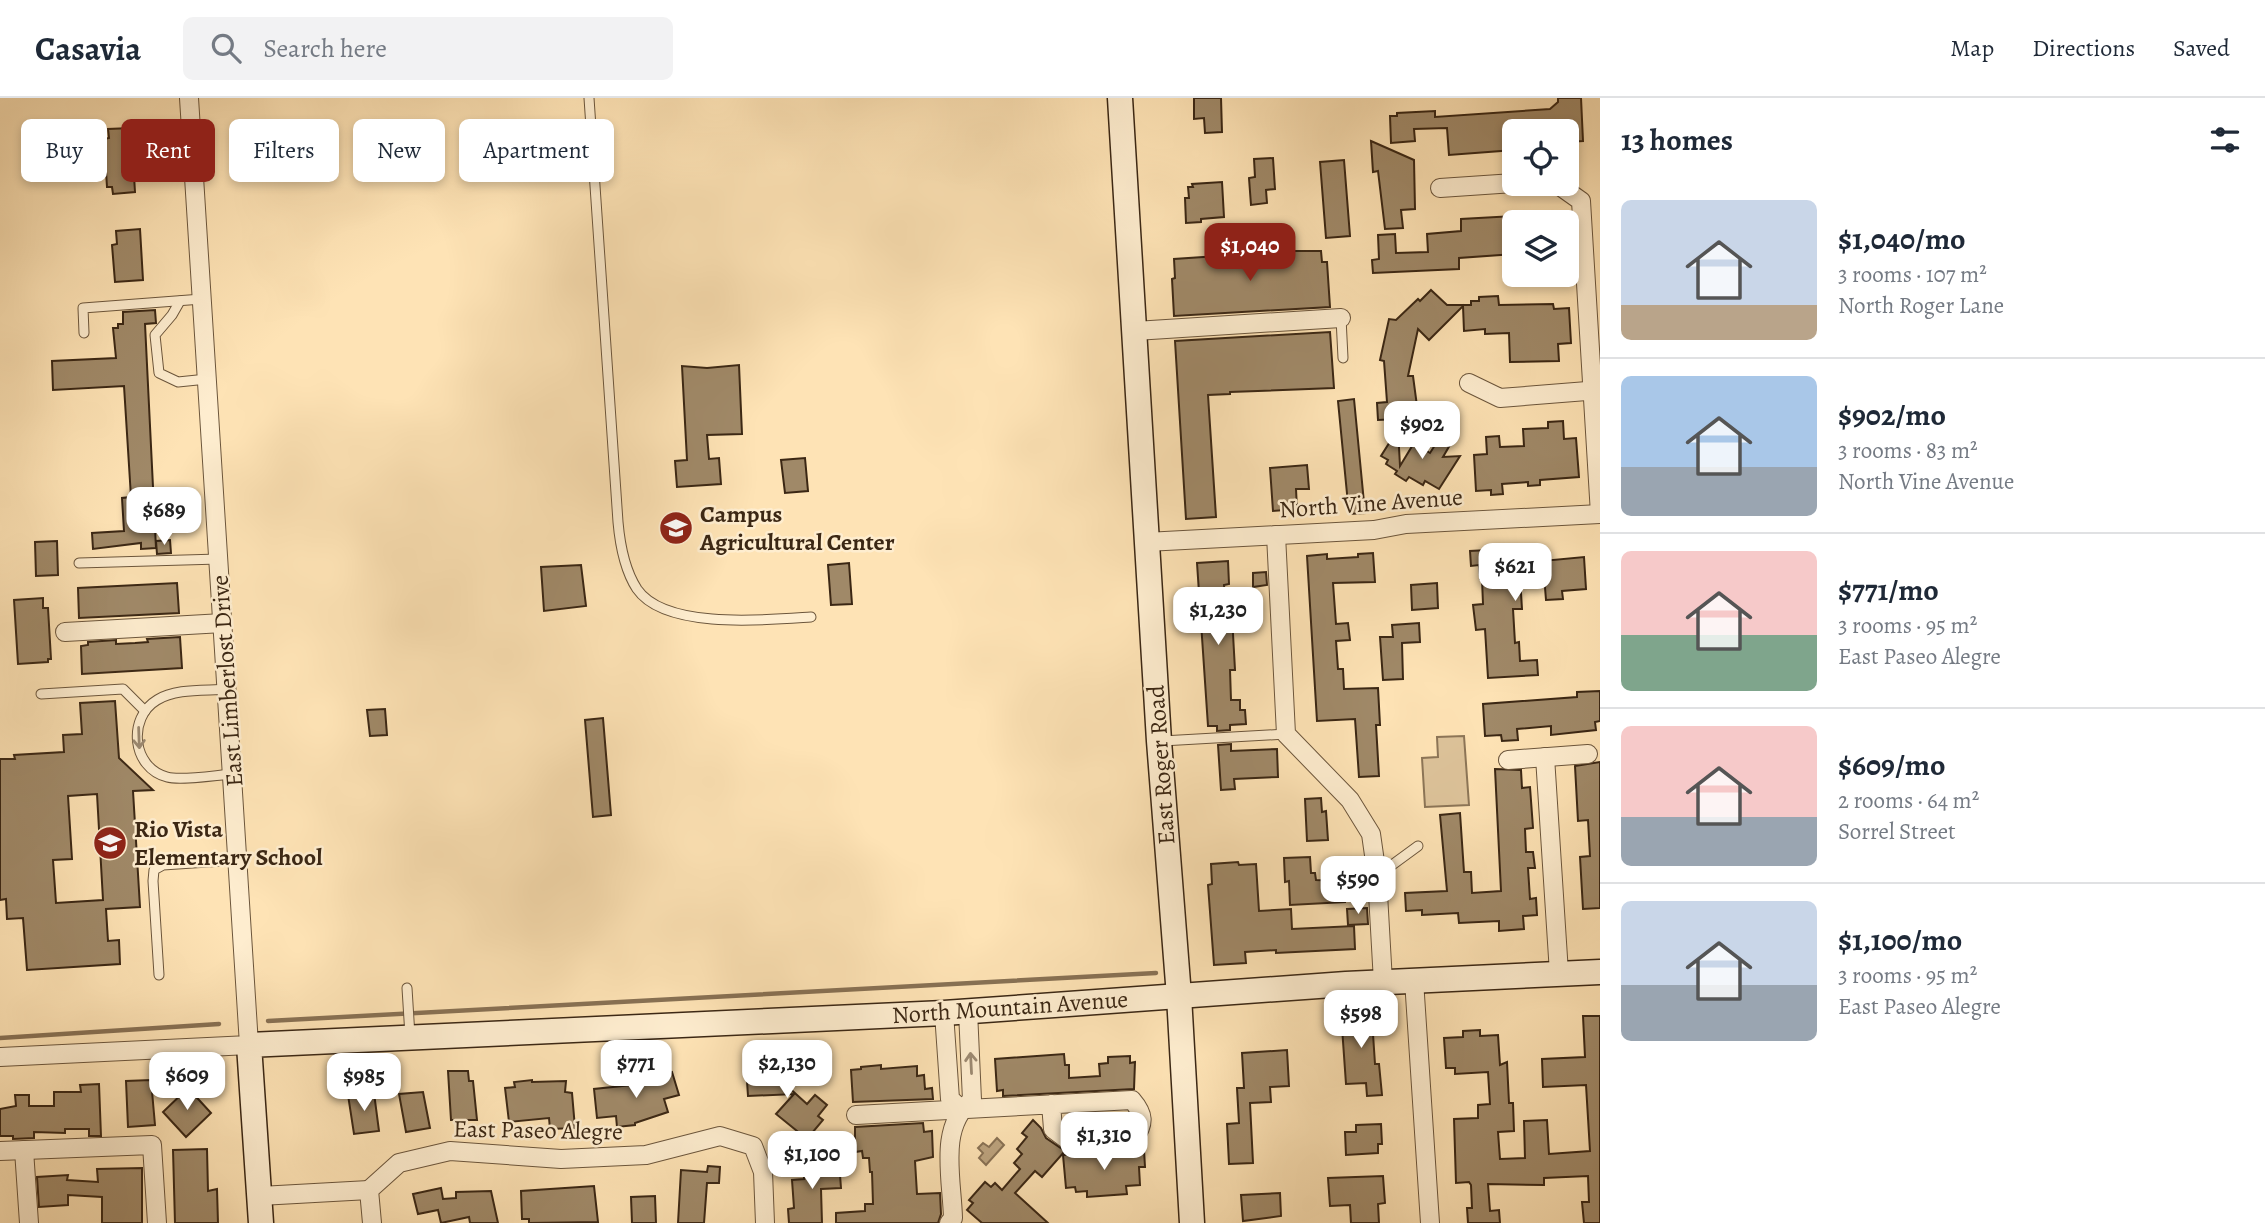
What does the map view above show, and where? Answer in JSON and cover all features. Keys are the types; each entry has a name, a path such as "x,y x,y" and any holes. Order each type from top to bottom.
{"street":[{"name":"East Limberlost Drive","path":"189,98 261,1223"},
{"name":"East Roger Road","path":"1120,98 1146,542 1179,996 1192,1223"},
{"path":"1440,188 1502,184"},
{"path":"1574,196 1581,201 1593,282 1600,508"},
{"path":"1135,331 1341,318"},
{"path":"1469,383 1500,398 1596,390"},
{"name":"North Vine Avenue","path":"1146,542 1374,530 1419,523 1600,508"},
{"path":"1276,535 1286,734 1350,800 1371,834 1377,876 1383,982"},
{"path":"65,632 223,623"},
{"path":"1508,760 1588,754"},
{"path":"1545,757 1559,973"},
{"name":"North Mountain Avenue","path":"0,1057 249,1045 410,1029 956,1012 1415,980 1600,972"},
{"path":"1415,980 1430,1223"},
{"path":"954,1221 950,1135 961,1109 972,1100 956,1012"},
{"path":"856,1115 1051,1104 1132,1100 1140,1110 1141,1128 1134,1139 1069,1141 1053,1129 1051,1104"},
{"name":"East Paseo Alegre","path":"369,1190 399,1163 450,1151 561,1159 646,1155 720,1136 753,1146 763,1172 765,1223"},
{"path":"0,1151 152,1144 157,1223"},
{"path":"24,1150 29,1223"},
{"path":"260,1195 369,1190 372,1223"}],"lane":[{"path":"589,98 618,522 620,546 627,570 638,590 652,604 671,613 705,619 811,617"},
{"path":"84,332 83,308 202,299"},
{"path":"180,301 155,335 159,373 178,382 207,379"},
{"path":"1341,318 1343,358"},
{"path":"79,563 219,559"},
{"path":"41,694 123,689 145,710"},
{"path":"227,689 168,695 155,701 145,710 137,737 139,751 146,763 169,778 233,774"},
{"path":"1159,741 1286,734"},
{"path":"1377,876 1418,846"},
{"path":"159,975 154,870 163,865 238,860"},
{"path":"408,988 410,1029"}],"shaded area":[{"path":"1464,736 1469,805 1425,807 1422,758 1438,757 1437,737"},
{"path":"997,1138 1004,1145 986,1165 979,1158 983,1153 978,1148 983,1143 989,1147"}],"building":[{"path":"1194,98 1221,98 1222,132 1205,133 1204,118 1194,119"},
{"path":"1558,98 1581,98 1583,141 1579,141 1579,119 1502,119 1502,151 1449,155 1447,128 1414,129 1415,141 1391,143 1390,116 1397,116 1397,113 1435,111 1435,117 1550,109 1558,102"},
{"path":"121,128 121,182 134,182 135,192 113,194 112,187 107,187 108,129"},
{"path":"1371,141 1414,160 1415,209 1401,210 1403,228 1385,229 1378,171 1373,172"},
{"path":"1273,158 1275,189 1266,190 1267,203 1251,205 1249,178 1255,177 1254,159"},
{"path":"1344,160 1350,236 1326,238 1320,162"},
{"path":"1222,182 1224,217 1186,223 1185,198 1189,198 1188,187 1193,187 1192,184"},
{"path":"1502,217 1502,255 1459,258 1459,269 1373,273 1372,260 1379,259 1378,235 1395,234 1396,253 1428,252 1427,234 1461,231 1461,219"},
{"path":"140,229 143,280 115,282 112,245 117,244 116,231"},
{"path":"1321,251 1322,262 1327,262 1330,307 1174,316 1174,259"},
{"path":"1431,290 1447,305 1471,305 1471,301 1479,301 1479,297 1498,296 1499,305 1553,304 1554,309 1569,308 1571,343 1558,344 1559,361 1510,362 1509,333 1485,334 1485,329 1464,331 1463,306 1429,340 1418,329 1408,376 1413,376 1417,406 1414,411 1397,412 1398,419 1378,420 1377,403 1387,402 1384,361 1380,360 1389,319 1396,320"},
{"path":"155,310 156,323 145,324 156,548 141,549 141,543 93,549 92,533 124,531 122,498 131,497 124,386 53,390 52,361 116,358 113,328 123,324 123,312"},
{"path":"1330,332 1334,388 1208,395 1216,517 1186,519 1175,341"},
{"path":"739,365 742,434 707,435 709,459 719,458 721,484 677,487 675,461 687,460 682,366 707,368"},
{"path":"1354,399 1365,513 1349,514 1338,401"},
{"path":"1563,421 1564,439 1576,438 1579,477 1540,480 1540,485 1528,486 1528,482 1502,484 1503,494 1491,495 1491,490 1476,491 1474,455 1487,454 1486,437 1499,436 1500,447 1524,446 1523,429 1548,428 1548,422"},
{"path":"1398,429 1400,466 1414,443 1430,453 1444,431 1454,438 1443,457 1460,456 1439,489 1425,481 1423,485 1409,477 1406,481 1386,464 1388,460 1381,456"},
{"path":"805,458 808,491 785,493 781,460"},
{"path":"1307,465 1309,489 1296,489 1297,509 1273,511 1270,468"},
{"path":"170,540 171,553 157,554 156,541"},
{"path":"57,541 58,575 36,576 35,542"},
{"path":"1508,549 1508,555 1521,554 1522,563 1584,557 1586,589 1562,591 1563,599 1546,600 1544,575 1520,577 1522,609 1513,609 1515,643 1519,642 1520,661 1537,660 1538,675 1488,678 1485,629 1476,630 1473,605 1483,604 1482,579 1479,565 1471,566 1470,551"},
{"path":"1373,553 1375,582 1333,583 1336,624 1348,623 1350,640 1336,641 1338,669 1343,669 1344,689 1378,688 1380,725 1376,725 1379,776 1359,777 1355,719 1317,721 1307,556 1327,554 1327,559"},
{"path":"1228,561 1229,584 1224,585 1227,616 1232,616 1235,670 1230,670 1231,700 1240,700 1240,710 1245,710 1246,724 1230,725 1230,730 1217,731 1217,726 1208,726 1197,563"},
{"path":"849,563 852,604 831,605 828,565"},
{"path":"581,565 586,606 544,611 541,567"},
{"path":"1266,572 1267,585 1253,587 1253,573"},
{"path":"177,583 179,613 79,618 78,588"},
{"path":"1437,583 1438,608 1412,610 1411,585"},
{"path":"43,598 43,608 48,608 51,659 48,659 48,662 18,664 14,600"},
{"path":"1419,623 1420,642 1402,643 1403,679 1383,680 1380,637 1393,637 1392,625"},
{"path":"180,637 182,668 82,674 81,646 88,645 88,642 116,640 116,644 135,643 148,642 147,639"},
{"path":"1600,691 1600,721 1595,722 1596,730 1551,735 1551,726 1517,729 1518,740 1502,741 1501,735 1485,736 1483,704 1577,697 1577,692"},
{"path":"115,701 119,758 153,790 133,791 140,907 106,909 108,941 119,940 120,964 27,970 23,918 7,919 6,899 0,900 0,759 15,759 14,755 64,752 63,735 82,734 80,703","holes":["97,794 103,900 56,903 53,860 72,859 68,796"]},
{"path":"385,709 387,735 370,736 367,710"},
{"path":"603,718 611,815 593,817 585,720"},
{"path":"1231,744 1231,751 1277,749 1278,777 1234,779 1235,789 1221,790 1218,745"},
{"path":"1600,762 1600,908 1583,909 1580,857 1590,856 1588,820 1578,821 1575,766"},
{"path":"1495,769 1521,770 1522,788 1530,787 1533,828 1525,829 1526,852 1533,852 1535,868 1528,868 1530,899 1536,898 1537,915 1523,916 1524,929 1499,931 1499,921 1459,923 1458,913 1422,915 1422,910 1406,911 1405,893 1447,891 1440,815 1460,813 1464,872 1471,872 1472,893 1501,891"},
{"path":"1321,798 1322,812 1326,811 1328,840 1307,841 1305,799"},
{"path":"1310,857 1311,873 1315,873 1316,880 1344,881 1345,902 1290,905 1284,858"},
{"path":"1238,862 1239,865 1256,864 1259,911 1291,909 1292,929 1354,926 1355,949 1245,952 1246,963 1214,965 1208,885 1212,884 1211,864"},
{"path":"1367,908 1368,924 1348,925 1347,909"},
{"path":"1380,1011 1381,1027 1373,1028 1373,1034 1375,1064 1379,1064 1382,1095 1367,1096 1366,1083 1346,1084 1341,1013"},
{"path":"1583,1016 1600,1016 1600,1223 1584,1223 1582,1202 1589,1202 1588,1176 1544,1178 1544,1185 1488,1184 1490,1211 1499,1210 1500,1223 1468,1223 1467,1208 1472,1208 1471,1185 1469,1182 1456,1183 1454,1119 1478,1118 1478,1105 1490,1104 1488,1072 1455,1074 1455,1068 1446,1068 1444,1038 1463,1037 1463,1031 1480,1030 1480,1036 1498,1035 1500,1065 1507,1062 1509,1103 1513,1103 1514,1131 1498,1132 1500,1159 1525,1158 1524,1121 1547,1120 1549,1154 1590,1151 1586,1085 1543,1087 1542,1059 1585,1057"},
{"path":"1287,1050 1289,1086 1270,1087 1271,1102 1250,1103 1253,1163 1229,1164 1227,1124 1239,1123 1237,1088 1244,1088 1242,1053"},
{"path":"1064,1054 1065,1065 1069,1065 1069,1078 1100,1076 1099,1064 1108,1063 1108,1057 1130,1056 1130,1063 1135,1062 1134,1089 1003,1096 1003,1090 997,1091 995,1059"},
{"path":"881,1065 881,1069 917,1066 917,1076 924,1075 925,1089 932,1088 933,1099 853,1102 851,1070"},
{"path":"785,1067 786,1085 807,1104 815,1095 827,1105 818,1116 823,1120 807,1139 776,1114 794,1094 748,1096 749,1070"},
{"path":"448,1071 468,1071 469,1081 473,1081 477,1120 451,1120"},
{"path":"672,1072 679,1095 664,1099 668,1112 635,1125 617,1127 616,1116 597,1118 594,1089 632,1085"},
{"path":"151,1080 155,1125 128,1127 126,1081"},
{"path":"566,1081 565,1092 572,1093 575,1128 550,1129 549,1118 509,1122 505,1088 515,1087 514,1082"},
{"path":"99,1084 101,1136 89,1136 89,1129 65,1129 65,1133 34,1132 34,1138 13,1139 13,1136 0,1136 0,1109 16,1106 15,1095 29,1095 29,1106 54,1106 54,1092 81,1092 80,1085"},
{"path":"188,1088 211,1113 186,1137 163,1112"},
{"path":"423,1092 430,1128 406,1132 399,1094"},
{"path":"374,1093 379,1131 354,1134 348,1095"},
{"path":"1033,1120 1046,1138 1065,1151 1042,1177 1035,1171 1015,1193 1048,1223 982,1223 967,1210 973,1203 969,1200 985,1182 991,1187 995,1183 1002,1190 1020,1169 1014,1163 1022,1154 1017,1149 1027,1137 1022,1133"},
{"path":"923,1123 924,1132 932,1131 933,1157 915,1161 917,1194 940,1193 941,1214 938,1223 836,1223 836,1213 865,1211 865,1204 873,1204 869,1158 863,1158 862,1151 855,1152 855,1127"},
{"path":"1381,1124 1382,1144 1378,1144 1378,1153 1346,1155 1345,1132 1356,1132 1356,1125"},
{"path":"207,1149 208,1191 217,1189 218,1223 175,1223 173,1150"},
{"path":"1144,1150 1145,1167 1139,1167 1140,1185 1126,1186 1127,1194 1087,1197 1087,1191 1076,1192 1075,1187 1066,1188 1063,1155"},
{"path":"829,1158 830,1175 840,1175 841,1188 821,1189 822,1223 789,1223 788,1209 794,1208 792,1180 804,1179 803,1160"},
{"path":"708,1166 720,1167 719,1183 707,1183 704,1223 678,1223 681,1170 707,1172"},
{"path":"142,1168 142,1223 102,1223 102,1197 68,1195 68,1205 39,1207 37,1177 68,1175 67,1180 98,1182 97,1169"},
{"path":"1383,1176 1385,1203 1378,1204 1379,1223 1351,1223 1350,1205 1330,1206 1328,1178"},
{"path":"594,1186 598,1222 529,1223 529,1219 522,1219 521,1191"},
{"path":"441,1188 443,1199 456,1198 456,1192 491,1191 498,1223 470,1223 469,1217 441,1223 438,1210 418,1214 413,1194"},
{"path":"1280,1193 1281,1216 1243,1221 1241,1195"},
{"path":"655,1196 656,1223 632,1223 631,1197"}],"waterway":[{"path":"268,1021 1156,973"},
{"path":"0,1038 219,1024"}],"place":[{"name":"Campus Agricultural Center","path":"676,528"},
{"name":"Rio Vista Elementary School","path":"110,843"}]}
